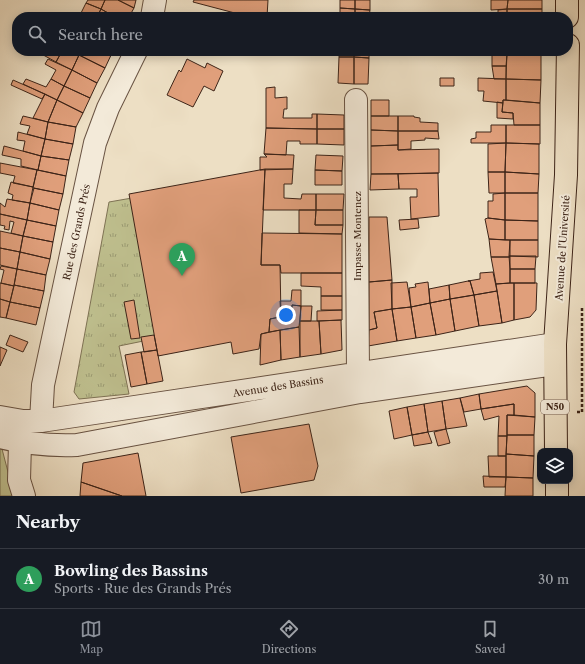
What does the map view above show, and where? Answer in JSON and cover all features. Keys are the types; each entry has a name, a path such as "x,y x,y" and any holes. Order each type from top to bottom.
{"main road":[{"path":"567,0 567,12"},
{"name":"Avenue de l'Université","path":"556,448 555,354 566,175 568,56"},
{"path":"557,484 557,496"}],"street":[{"path":"153,12 155,0"},
{"name":"Rue des Grands Prés","path":"41,420 43,385 95,143 108,108 134,56"},
{"name":"Impasse Montenez","path":"356,100 358,373"},
{"path":"24,496 10,440 49,446 77,445 555,354"},
{"name":"Avenue des Bassins","path":"0,417 23,421 41,420 358,373 555,354"}],"path":[{"path":"582,390 582,412"}],"green space":[{"path":"132,198 158,338 119,346 129,394 79,399 74,392 109,202"},
{"path":"0,448 2,449 8,472 17,496 0,496"}],"building":[{"path":"88,0 105,0 101,9 86,3"},
{"path":"105,0 118,0 134,8 132,12 106,12 101,9"},
{"path":"118,0 136,0 134,8"},
{"path":"194,0 268,0 267,12 231,12 193,2"},
{"path":"340,0 355,0 355,9 340,8"},
{"path":"355,0 370,0 370,10 355,9"},
{"path":"491,0 508,0 507,9 491,10"},
{"path":"508,0 542,0 542,9 507,9"},
{"path":"86,3 101,9 100,12 82,12"},
{"path":"340,8 355,9 355,12 340,12"},
{"path":"101,9 106,12 100,12"},
{"path":"355,9 370,10 370,12 355,12"},
{"path":"507,9 542,9 542,12 507,12"},
{"path":"507,9 507,12 498,12 498,10"},
{"path":"45,56 59,56 56,62"},
{"path":"59,56 79,56 72,70 56,62"},
{"path":"79,56 105,68 97,83 72,70"},
{"path":"81,56 111,56 105,68"},
{"path":"339,56 354,56 354,57"},
{"path":"369,56 369,58 354,57"},
{"path":"492,56 507,56 506,66 492,66"},
{"path":"507,56 541,56 541,80 506,79"},
{"path":"339,57 354,57 354,84 338,83"},
{"path":"354,57 369,58 368,84 354,84"},
{"path":"48,59 72,70 64,86 51,79 56,70 45,64"},
{"path":"187,59 205,68 207,63 223,71 214,91 204,86 193,107 167,95 179,70 181,72"},
{"path":"492,66 506,66 506,79 494,79"},
{"path":"72,70 97,83 90,98 64,86"},
{"path":"440,78 454,78 454,86 440,86"},
{"path":"478,78 506,79 506,100 503,100 503,103 483,101 484,91 478,91"},
{"path":"26,79 46,87 51,79 64,86 57,100 23,84"},
{"path":"506,79 541,80 540,103 506,100"},
{"path":"13,80 45,94 42,99 11,85"},
{"path":"64,86 90,98 83,113 57,100"},
{"path":"275,87 275,98 287,97 287,109 284,109 283,118 312,118 312,114 317,114 317,129 266,128 266,88"},
{"path":"45,94 57,100 48,122 33,118"},
{"path":"57,100 83,113 76,127 48,122"},
{"path":"371,100 389,100 389,116 371,116"},
{"path":"503,100 540,103 540,125 514,125 513,113 502,112"},
{"path":"497,102 503,103 502,112 513,113 513,119 497,118"},
{"path":"317,114 344,115 344,129 317,129"},
{"path":"23,116 48,122 45,139 27,134 30,126 20,124"},
{"path":"371,116 398,116 398,131 371,130"},
{"path":"398,116 414,116 420,118 420,122 438,123 438,131 398,131"},
{"path":"48,122 76,127 73,144 45,139"},
{"path":"491,125 506,125 506,143 471,143 471,139 476,138 476,132 491,132"},
{"path":"506,125 540,125 540,144 506,143"},
{"path":"266,128 317,129 317,144 300,144 300,141 287,141 286,155 264,154"},
{"path":"317,129 344,129 344,145 317,144"},
{"path":"371,130 398,131 398,145 371,146"},
{"path":"398,131 438,131 439,139 425,138 425,140 411,141 411,149 398,150"},
{"path":"18,132 45,139 41,156 23,151 25,141 17,140"},
{"path":"45,139 73,144 69,160 41,156"},
{"path":"506,143 539,144 539,174 505,172"},
{"path":"506,143 505,172 488,172 488,144"},
{"path":"398,145 398,150 439,149 439,173 371,174 371,146"},
{"path":"4,146 41,156 38,170 21,166 21,159 2,155"},
{"path":"264,154 294,155 293,169 260,170 260,157 267,157"},
{"path":"316,155 343,156 342,171 315,170"},
{"path":"41,156 69,160 66,176 38,170"},
{"path":"0,163 37,170 33,187 13,183 15,176 0,173"},
{"path":"265,169 293,169 292,184 284,184 284,198 301,199 302,194 316,194 316,210 263,210"},
{"path":"265,169 261,265 280,265 281,317 270,319 269,332 261,334 259,349 233,354 231,342 158,356 129,194"},
{"path":"37,170 66,176 63,194 33,188"},
{"path":"315,170 342,171 342,185 315,185"},
{"path":"488,172 505,172 505,193 489,193"},
{"path":"505,172 539,174 538,193 505,193"},
{"path":"438,173 439,216 411,219 410,197 417,197 417,189 399,189 398,174"},
{"path":"371,174 398,174 399,189 370,190"},
{"path":"11,182 33,187 30,203 12,200 13,195 8,193"},
{"path":"34,188 63,194 59,210 30,203"},
{"path":"505,193 538,193 538,221 505,220"},
{"path":"505,193 505,220 488,218 488,201 493,201 493,194"},
{"path":"316,194 344,194 343,210 316,210"},
{"path":"7,199 30,203 27,220 0,214 0,203 5,207"},
{"path":"30,203 59,210 56,226 27,220"},
{"path":"299,210 316,210 315,225 343,225 342,234 299,233"},
{"path":"316,210 343,210 343,225 315,225"},
{"path":"0,214 27,220 23,236 11,233 14,222 10,221 9,230 4,229 5,226 0,225"},
{"path":"369,217 387,217 392,280 369,282"},
{"path":"418,219 419,228 400,230 399,220"},
{"path":"485,219 505,220 505,240 489,239"},
{"path":"27,220 56,226 53,242 23,236"},
{"path":"505,220 538,221 538,240 505,240"},
{"path":"0,231 23,236 20,252 0,248"},
{"path":"262,233 342,234 342,273 281,273 280,265 261,265"},
{"path":"23,236 53,242 50,259 20,252"},
{"path":"489,239 510,240 510,257 491,257"},
{"path":"510,240 538,240 538,257 509,256"},
{"path":"0,248 20,252 17,269 0,265"},
{"path":"20,252 50,259 46,275 17,269"},
{"path":"509,256 536,256 535,269 510,269"},
{"path":"491,257 510,257 510,283 496,284"},
{"path":"1,266 17,269 14,286 1,283 4,270 0,269"},
{"path":"17,269 46,275 44,291 14,285"},
{"path":"510,269 535,269 535,283 510,283"},
{"path":"493,272 497,291 474,295 470,281 468,281 480,279 480,273"},
{"path":"301,273 342,273 342,296 321,296 321,287 301,286"},
{"path":"392,280 392,309 374,312 377,328 369,330 369,282"},
{"path":"470,281 474,295 450,299 449,285"},
{"path":"407,282 411,307 392,309 391,283"},
{"path":"428,282 430,303 411,307 409,288 416,287 415,284"},
{"path":"0,283 14,286 10,302 0,299"},
{"path":"514,283 514,320 502,323 496,284"},
{"path":"514,283 537,283 536,310 530,317 514,320"},
{"path":"14,285 44,291 40,308 10,302"},
{"path":"449,285 450,299 430,303 429,289"},
{"path":"292,290 301,290 301,306 292,305 292,314 281,317 280,301 291,301"},
{"path":"497,291 502,323 479,326 474,295"},
{"path":"474,295 479,326 455,331 450,299"},
{"path":"321,296 342,296 342,310 321,310"},
{"path":"0,299 10,302 6,318 0,317"},
{"path":"450,299 455,331 436,335 430,303"},
{"path":"134,300 140,338 131,339 124,302"},
{"path":"10,302 40,308 36,325 6,318"},
{"path":"430,303 436,335 416,338 411,307"},
{"path":"292,305 301,306 299,327 269,332 270,319 292,314"},
{"path":"301,306 312,306 311,321 300,321"},
{"path":"411,307 416,338 397,341 392,309"},
{"path":"392,309 397,341 368,346 369,330 377,328 374,312"},
{"path":"342,310 342,320 317,321 317,311"},
{"path":"341,320 342,350 321,354 319,321"},
{"path":"300,321 319,321 321,354 300,357"},
{"path":"299,327 300,357 281,360 280,330"},
{"path":"280,330 281,360 260,365 261,334"},
{"path":"10,335 28,342 23,352 6,345"},
{"path":"154,335 157,350 144,352 141,337"},
{"path":"0,347 7,350 0,366"},
{"path":"157,350 163,381 147,384 141,352"},
{"path":"141,352 147,384 131,387 125,355"},
{"path":"527,386 535,393 535,417 514,415 514,404 481,409 479,394"},
{"path":"479,394 481,409 464,412 460,398"},
{"path":"460,398 467,426 446,429 442,401"},
{"path":"442,401 446,429 428,432 424,404"},
{"path":"424,404 428,432 412,435 407,407"},
{"path":"514,404 514,415 507,415 507,436 498,436 499,416 484,420 481,409"},
{"path":"407,407 412,435 394,439 389,411"},
{"path":"507,415 535,417 534,435 507,435"},
{"path":"309,424 318,466 314,480 241,493 231,437"},
{"path":"446,429 450,443 438,446 434,432"},
{"path":"428,432 432,443 414,446 412,435"},
{"path":"507,435 534,435 534,456 506,454"},
{"path":"498,436 507,436 506,456 498,456"},
{"path":"138,453 146,496 122,496 81,482 83,463"},
{"path":"506,454 534,456 533,478 506,477"},
{"path":"488,456 506,456 506,477 489,477"},
{"path":"483,476 506,477 505,487 484,487"},
{"path":"506,477 533,478 533,496 505,496"},
{"path":"81,482 122,496 80,496"}],"place":[{"name":"Bowling des Bassins","path":"182,276"}]}
